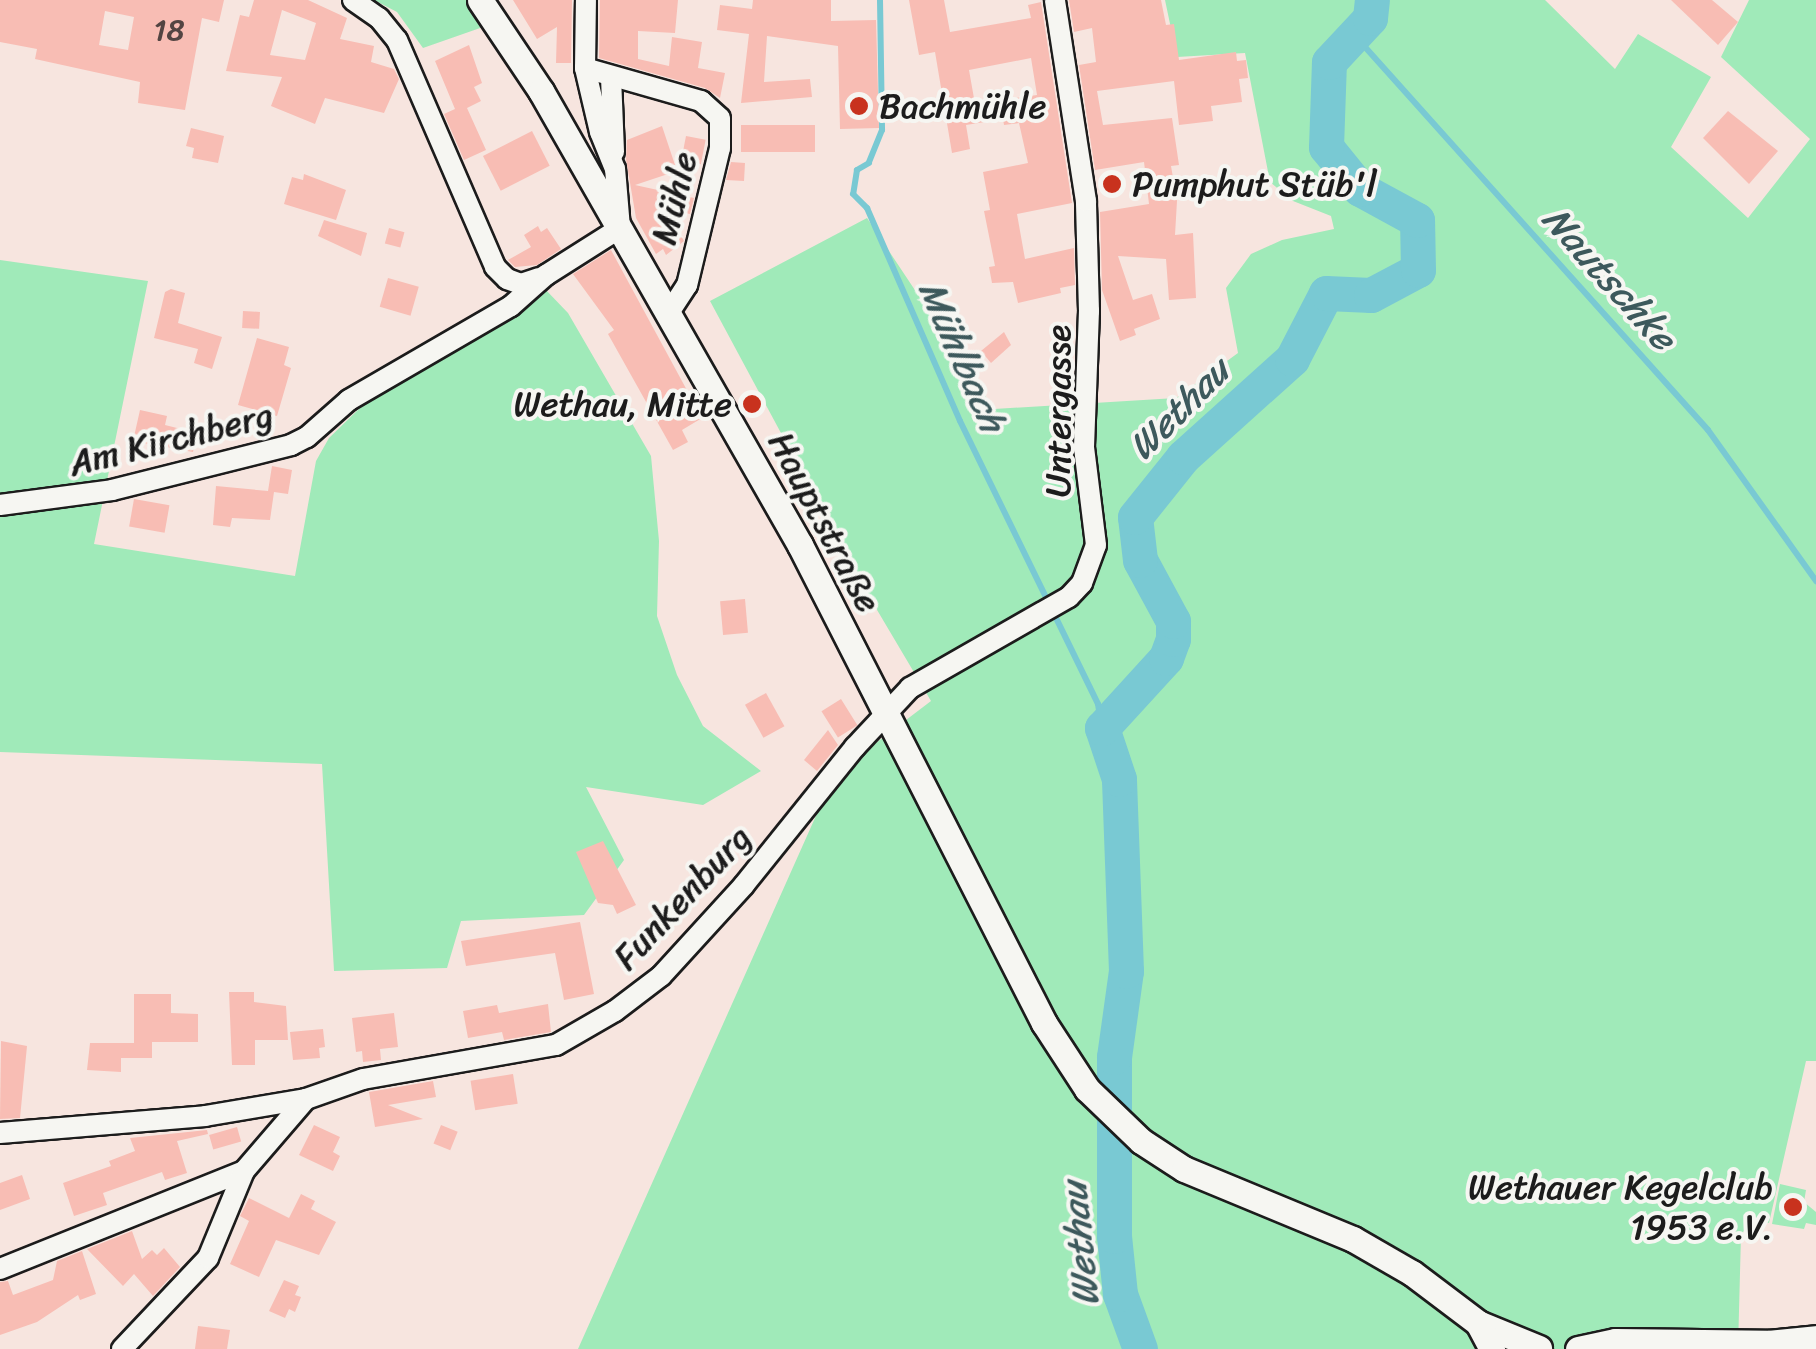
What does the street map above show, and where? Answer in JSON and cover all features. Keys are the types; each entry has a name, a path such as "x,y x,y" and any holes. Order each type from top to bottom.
{"main road":[{"name":"Hauptstraße","path":"480,0 541,91 806,554 1044,1023 1087,1089 1142,1141 1206,1180 1322,1225 1378,1252 1478,1323"},
{"path":"1478,1323 1538,1349 1556,1349"},
{"path":"1478,1323 1492,1349"},
{"path":"1578,1349 1614,1341 1629,1347 1768,1344 1816,1338"}],"street":[{"path":"353,0 379,18 398,40 495,266 507,279 521,284 546,275"},
{"path":"586,0 585,68 600,132 615,169"},
{"name":"Untergasse","path":"885,712 913,686 1069,597 1082,582 1096,545 1084,447 1090,310 1086,201 1055,0"},
{"path":"585,68 611,76 620,228"},
{"name":"Mühle","path":"611,76 700,102 720,118 721,141 687,285 668,312"},
{"name":"Am Kirchberg","path":"0,505 112,490 291,445 307,437 349,400 511,306 546,275 620,228"},
{"name":"Funkenburg","path":"0,1133 205,1116 306,1099 363,1079 556,1045 615,1012 660,976 744,885 885,712"},
{"name":"Funkenburg","path":"122,1349 208,1258 244,1171 306,1099"},
{"name":"Funkenburg","path":"0,1269 244,1171"}],"green space":[{"path":"374,0 488,0 483,27 423,48 397,12"},
{"path":"1165,0 1545,0 1615,69 1638,34 1711,77 1671,147 1748,218 1810,139 1721,57 1749,0 1816,0 1816,1061 1806,1061 1769,1223 1753,1218 1741,1235 1738,1349 578,1349 819,809 864,752 931,701 867,593 710,301 867,218 994,409 1176,398 1238,353 1226,288 1251,254 1282,240 1334,229 1331,216 1293,201 1270,182 1245,53 1177,57"},
{"path":"0,260 148,281 94,544 295,576 316,461 329,438 363,405 526,309 544,288 568,313 651,456 659,541 657,616 677,675 703,726 761,771 703,805 586,787 624,860 584,915 461,921 447,968 334,971 322,764 0,752"},
{"name":"Wethauer Kegelclub 1953 e.V.","path":"1780,1184 1806,1190 1804,1202 1816,1212 1816,1225 1806,1223 1804,1229 1772,1224"}],"building":[{"path":"0,0 224,0 219,22 202,18 185,110 138,103 140,82 35,59 37,49 0,42","holes":["105,11 134,17 128,50 99,45"]},
{"path":"254,0 308,0 347,18 340,39 374,46 371,62 394,69 399,79 384,113 325,98 315,124 271,106 282,77 226,71 240,15 249,17","holes":["282,10 316,23 305,60 270,55"]},
{"path":"513,0 572,0 571,63 556,63 557,27 537,39"},
{"path":"600,0 678,0 675,33 638,31 638,59 669,66 672,37 702,42 698,68 725,73 720,98 705,88 599,58"},
{"path":"753,0 831,0 831,21 876,20 879,128 840,129 838,46 767,36 764,82 810,79 812,97 741,103 749,34 717,30 720,5 752,9"},
{"path":"909,0 944,0 950,32 1031,18 1028,5 1041,2 1072,203 1017,214 1025,259 1074,248 1075,285 1060,288 1061,293 1018,303 1013,282 992,283 989,267 995,266 984,211 990,210 983,172 1028,163 1019,123 1004,125 1003,119 966,125 970,149 952,153 935,52 919,55","holes":["1031,58 1037,95 975,104 969,70"]},
{"path":"1069,0 1161,0 1166,25 1174,24 1179,60 1236,52 1237,61 1246,60 1248,78 1239,79 1242,102 1211,106 1213,121 1179,125 1174,81 1097,91 1103,125 1172,118 1179,165 1171,166 1177,201 1175,235 1193,233 1196,298 1169,300 1166,259 1118,256 1133,300 1152,294 1160,319 1134,329 1136,335 1120,341 1102,290 1100,212 1149,204 1144,162 1095,170 1079,65 1096,62 1092,28 1074,32"},
{"path":"1671,0 1712,0 1738,22 1718,45"},
{"path":"469,45 482,83 474,87 481,101 467,108 486,150 464,160 444,114 455,109 435,61"},
{"path":"1728,111 1778,151 1749,184 1703,138"},
{"path":"741,125 815,125 815,152 741,152"},
{"path":"662,126 677,171 635,185 694,198 690,214 665,209 684,241 666,255 663,249 656,254 636,218 626,159 627,140"},
{"path":"191,128 224,136 218,163 192,158 194,148 186,146"},
{"path":"532,131 550,166 501,191 483,156"},
{"path":"686,136 706,140 701,164 681,161"},
{"path":"731,162 745,163 744,181 726,180"},
{"path":"304,174 346,190 336,220 284,204 292,177 303,180"},
{"path":"324,220 367,233 361,256 318,236"},
{"path":"538,226 541,232 547,228 561,249 537,265 515,267 508,260 531,247 524,235"},
{"path":"389,228 404,232 400,248 385,243"},
{"path":"611,250 702,418 682,430 688,442 673,450 608,334 614,330 573,274"},
{"path":"388,278 419,287 410,316 380,307"},
{"path":"171,289 185,293 178,323 222,337 212,369 194,363 198,349 154,338 165,292"},
{"path":"243,311 260,312 259,329 242,328"},
{"path":"1004,332 1011,345 991,363 981,351"},
{"path":"257,338 289,347 284,365 291,368 277,416 238,405"},
{"path":"140,410 167,416 165,425 197,433 193,452 133,441"},
{"path":"272,466 292,470 288,494 274,492 270,520 232,518 230,527 213,525 216,486 268,491"},
{"path":"134,499 169,505 165,533 129,527"},
{"path":"745,599 748,633 723,635 720,601"},
{"path":"766,693 784,726 763,738 745,705"},
{"path":"841,699 857,725 838,737 821,711"},
{"path":"828,730 838,745 817,771 804,760"},
{"path":"603,841 636,905 617,914 613,905 598,903 576,852"},
{"path":"580,922 594,994 564,1000 555,953 466,966 461,941"},
{"path":"229,992 254,992 254,1002 286,1006 288,1040 255,1040 255,1065 232,1065"},
{"path":"134,994 171,994 171,1013 198,1014 198,1042 152,1042 152,1058 121,1058 121,1072 87,1070 90,1043 134,1043"},
{"path":"548,1004 551,1032 504,1040 502,1032 468,1038 463,1011 497,1005 499,1013"},
{"path":"394,1013 398,1047 380,1049 381,1060 363,1062 362,1051 356,1052 352,1018"},
{"path":"323,1029 325,1047 319,1048 320,1058 293,1060 290,1032"},
{"path":"1,1041 27,1046 20,1118 0,1119"},
{"path":"513,1074 518,1104 475,1110 471,1081"},
{"path":"433,1081 436,1097 388,1105 423,1119 375,1127 369,1092"},
{"path":"314,1125 340,1137 333,1152 340,1156 333,1171 299,1155"},
{"path":"441,1125 458,1132 450,1150 434,1144"},
{"path":"237,1127 241,1141 213,1149 209,1135"},
{"path":"207,1130 208,1134 177,1141 187,1173 165,1180 162,1172 103,1193 107,1205 74,1216 63,1183 111,1166 109,1161 135,1151 130,1138"},
{"path":"22,1175 30,1199 0,1210 0,1183"},
{"path":"301,1194 315,1201 311,1209 336,1222 319,1255 276,1240 259,1277 230,1264 249,1221 240,1216 249,1198 289,1218"},
{"path":"132,1231 142,1259 152,1250 157,1255 164,1248 180,1267 153,1296 134,1274 123,1286 87,1249"},
{"path":"82,1251 96,1294 80,1300 78,1295 37,1322 0,1335 0,1282 8,1281 13,1295 53,1280 57,1261"},
{"path":"284,1280 299,1286 295,1295 301,1297 295,1312 289,1309 285,1318 269,1311"},
{"path":"198,1326 230,1330 227,1349 195,1349"}],"waterway":[{"name":"Mühlbach","path":"880,0 882,130 869,163 857,170 853,194 867,208 960,421 1098,704 1102,728"},
{"name":"Wethau","path":"1140,1349 1120,1294 1114,1236 1114,1057 1126,971 1119,779 1102,728 1166,658 1173,639 1173,621 1140,560 1135,517 1183,457 1292,359 1326,293 1371,295 1418,270 1417,220 1360,189 1326,147 1329,62 1370,18 1372,0"},
{"name":"Nautschke","path":"1370,18 1365,47 1708,430 1816,581"}],"place":[{"name":"Bachmühle","path":"859,106"},
{"name":"Pumphut Stüb'l","path":"1112,184"},
{"name":"Wethau, Mitte","path":"752,404"},
{"name":"Wethauer Kegelclub 1953 e.V.","path":"1793,1207"}]}
